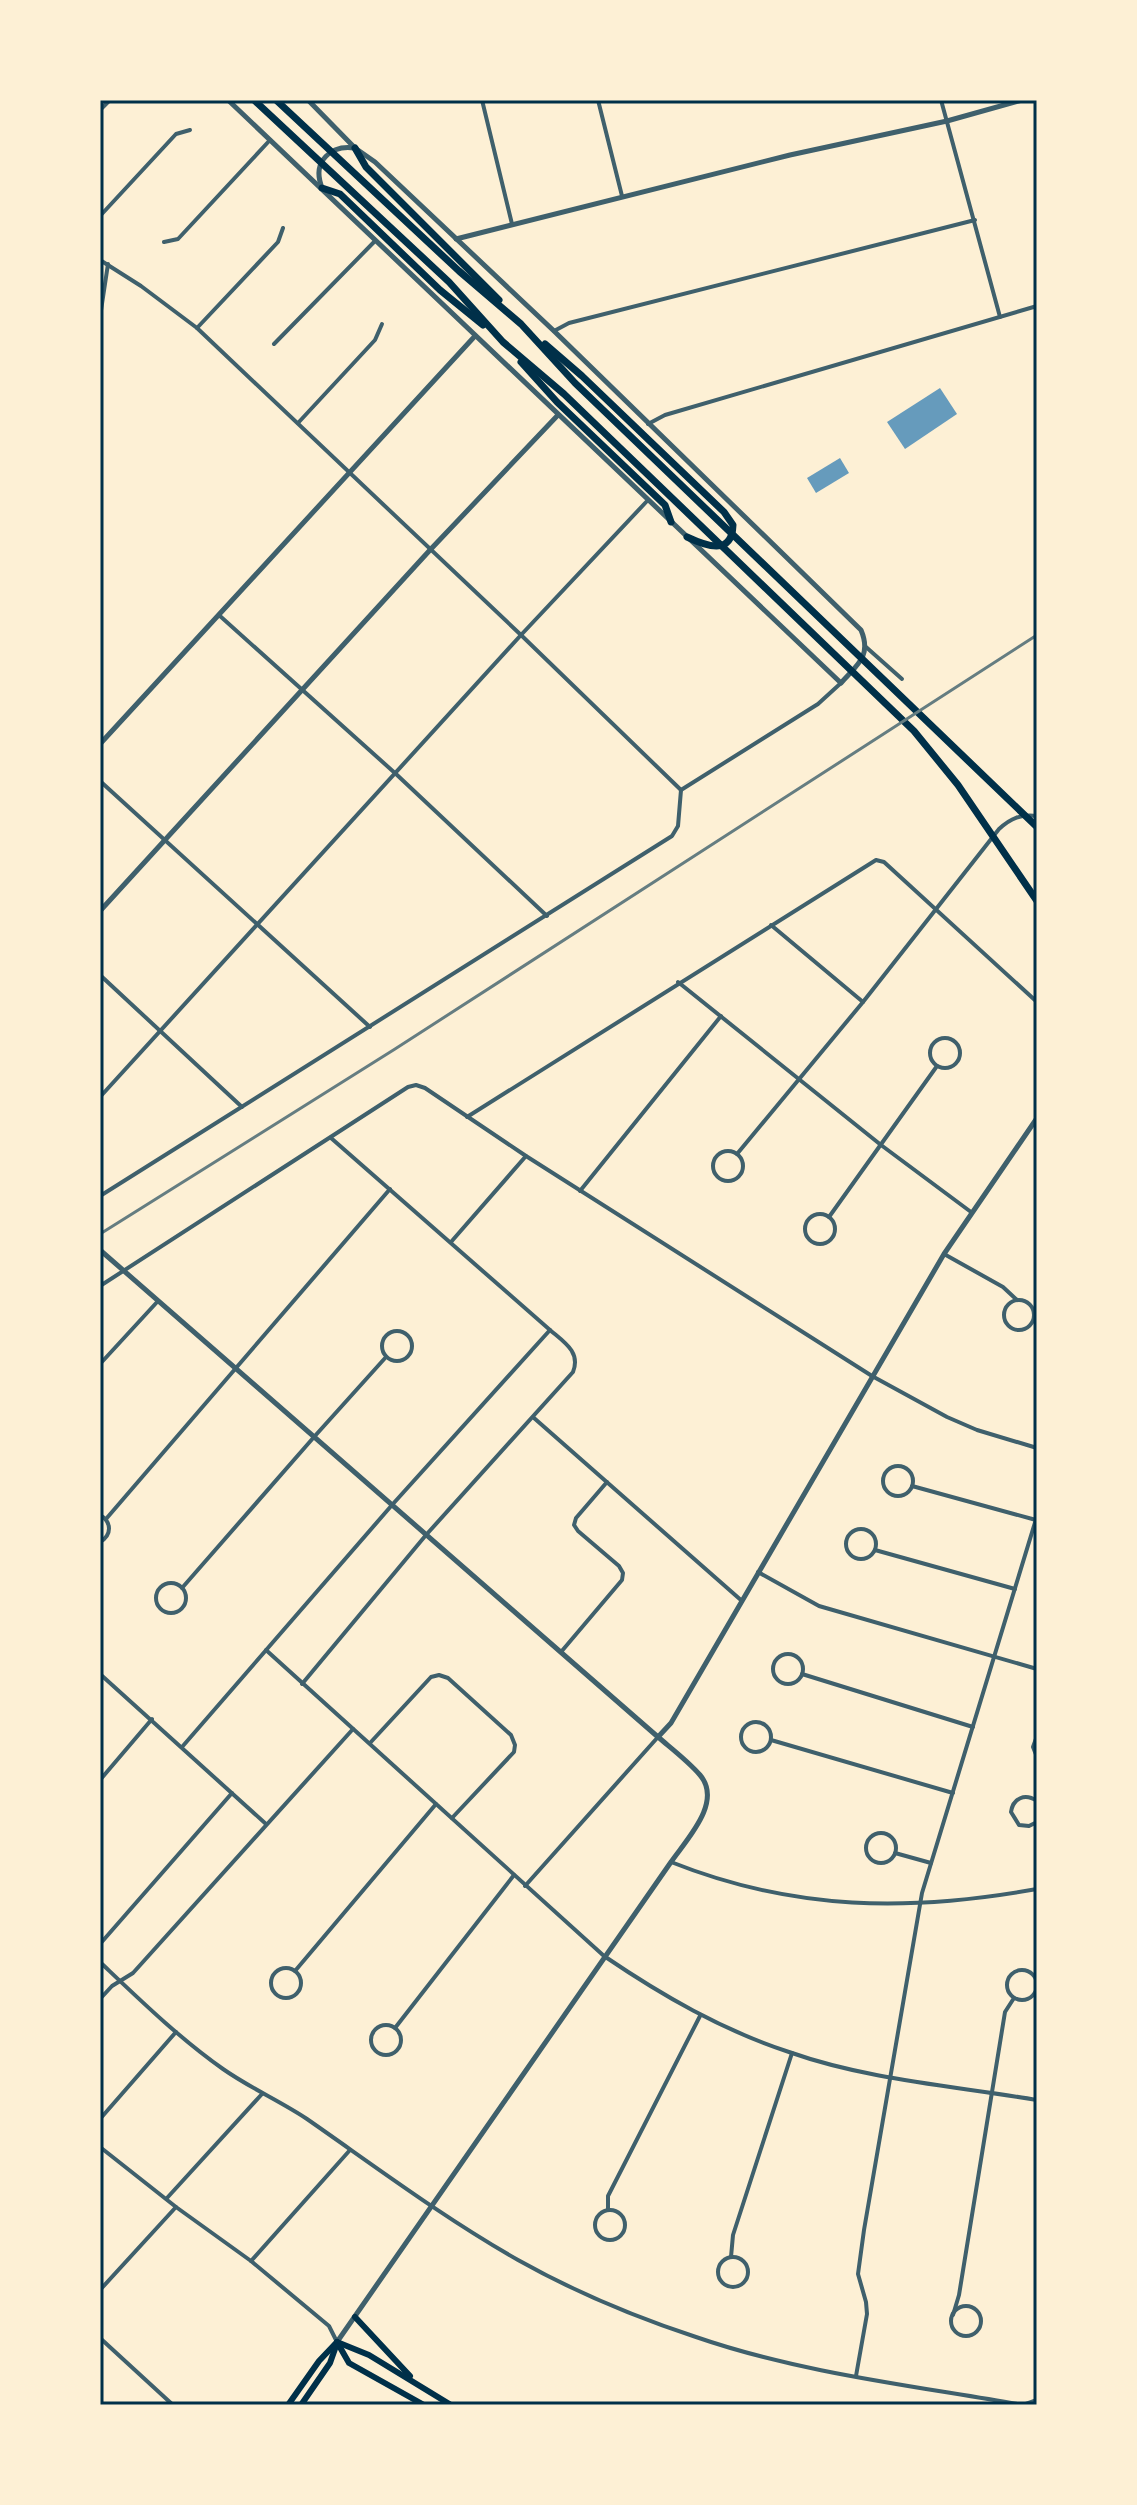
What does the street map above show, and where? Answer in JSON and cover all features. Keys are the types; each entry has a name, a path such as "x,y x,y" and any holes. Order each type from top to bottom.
{"main road":[{"path":"254,100 449,282 557,402 665,505 671,522"},
{"path":"276,100 459,271 582,376 724,512 733,525 731,537 720,546 710,546 687,537"},
{"path":"355,148 366,167 465,264 575,383 1037,827"},
{"path":"322,188 340,194 440,290 564,394 914,731 958,785 1037,901"},
{"path":"355,2317 415,2382"},
{"path":"337,2342 369,2355 451,2405"},
{"path":"288,2405 319,2361 337,2342"},
{"path":"301,2405 330,2363 337,2342"},
{"path":"337,2342 349,2363 424,2405"}],"street":[{"path":"100,110 110,100"},
{"path":"228,100 841,683"},
{"path":"308,100 355,148 375,162 554,331 861,630 866,647 864,656 818,704 681,790"},
{"path":"482,100 512,224"},
{"path":"598,100 622,196"},
{"path":"941,100 1000,317"},
{"path":"455,239 790,155 947,121 1022,100"},
{"path":"100,216 176,134 190,130"},
{"path":"164,242 178,239 270,140"},
{"path":"322,188 320,166 325,157 333,150 355,148"},
{"path":"554,331 569,323 975,220"},
{"path":"197,328 278,242 283,228"},
{"path":"274,344 375,241"},
{"path":"100,260 197,328 681,790"},
{"path":"100,317 108,264"},
{"path":"648,424 665,415 1037,306"},
{"path":"298,423 375,340 382,324"},
{"path":"100,744 475,336"},
{"path":"100,911 430,550 558,415"},
{"path":"100,1097 648,500"},
{"path":"220,616 396,774 547,916"},
{"path":"866,647 902,679"},
{"path":"100,781 370,1027"},
{"path":"100,1196 672,836 678,826 681,790"},
{"path":"737,1154 1005,824 1011,818 1026,814 1037,816"},
{"path":"467,1117 876,860 884,862 1037,1002"},
{"path":"771,925 863,1002"},
{"path":"100,975 242,1107"},
{"path":"678,982 881,1145 971,1212"},
{"path":"580,1191 721,1016"},
{"path":"941,1039 951,1040 958,1048 957,1061 950,1067 937,1066 929,1054 933,1044 941,1039"},
{"path":"829,1217 937,1066"},
{"path":"100,1286 408,1087 416,1085 872,1376 947,1417 977,1430 1037,1448"},
{"path":"525,1886 671,1723 944,1254 1037,1118"},
{"path":"302,1684 426,1535 576,1367 576,1355 572,1350 331,1138"},
{"path":"727,1151 737,1154 743,1167 739,1176 731,1181 717,1177 713,1168 718,1155 727,1151"},
{"path":"451,1242 526,1156"},
{"path":"106,1519 390,1189"},
{"path":"815,1215 829,1217 835,1230 832,1239 819,1244 810,1240 805,1232 807,1222 815,1215"},
{"path":"100,1250 699,1773 708,1791 703,1814 671,1862 337,2342 329,2326 251,2261 100,2147"},
{"path":"944,1254 1003,1287 1017,1300 1028,1303 1035,1310 1030,1326 1024,1329 1011,1328 1007,1323 1007,1306 1017,1300"},
{"path":"100,1364 158,1301"},
{"path":"182,1747 392,1505 550,1330"},
{"path":"398,1331 407,1335 412,1348 408,1357 400,1361 386,1357 382,1348 384,1338 398,1331"},
{"path":"182,1588 386,1357"},
{"path":"533,1417 742,1601"},
{"path":"902,1466 912,1473 912,1486 909,1491 897,1495 886,1489 884,1477 891,1468 902,1466"},
{"path":"561,1652 622,1580 623,1573 619,1566 574,1525 576,1518 607,1482"},
{"path":"856,2376 867,2314 858,2274 919,1904 1036,1518 912,1486"},
{"path":"100,1515 106,1519 109,1533 100,1542"},
{"path":"866,1530 876,1540 875,1550 869,1557 859,1559 847,1550 847,1540 852,1532 866,1530"},
{"path":"875,1550 1015,1589"},
{"path":"758,1572 819,1606 1037,1669"},
{"path":"169,1583 182,1588 186,1597 179,1610 170,1613 161,1609 156,1600 160,1587 169,1583"},
{"path":"266,1650 604,1956 700,2016 792,2053 889,2076 1037,2100"},
{"path":"794,1655 803,1665 802,1674 796,1682 786,1684 777,1679 774,1665 780,1657 794,1655"},
{"path":"100,1674 266,1824"},
{"path":"802,1674 973,1727"},
{"path":"370,1743 431,1677 439,1675 448,1678 511,1735 515,1741 514,1752 452,1818"},
{"path":"100,1780 152,1719"},
{"path":"762,1723 769,1730 771,1740 766,1748 753,1752 745,1747 741,1734 747,1725 762,1723"},
{"path":"100,1999 112,1986 133,1973 353,1729"},
{"path":"1037,1736 1033,1747 1037,1757"},
{"path":"771,1740 953,1793"},
{"path":"100,1944 232,1793"},
{"path":"1037,1801 1022,1797 1014,1803 1011,1812 1019,1825 1029,1826 1037,1822"},
{"path":"295,1971 436,1804"},
{"path":"886,1834 896,1844 895,1853 884,1862 874,1861 867,1853 867,1843 872,1835 886,1834"},
{"path":"895,1853 931,1863"},
{"path":"671,1862 723,1881 806,1899 855,1904 963,1901 1037,1889"},
{"path":"395,2028 514,1875"},
{"path":"100,1962 176,2032 219,2066 303,2116 432,2207 570,2287 699,2338 772,2359 1023,2405 1037,2400"},
{"path":"286,1969 295,1971 301,1979 298,1993 285,1998 276,1994 271,1981 276,1972 286,1969"},
{"path":"1017,1971 1031,1974 1037,1982 1036,1992 1029,1999 1014,1998 1008,1991 1010,1977 1017,1971"},
{"path":"959,2295 980,2316 980,2326 974,2334 964,2336 956,2332 951,2324 959,2295 1005,2012 1014,1998"},
{"path":"608,2210 608,2196 700,2016"},
{"path":"385,2025 395,2028 401,2041 397,2050 384,2055 375,2051 371,2042 376,2029 385,2025"},
{"path":"100,2119 176,2032"},
{"path":"731,2257 741,2259 748,2272 745,2281 737,2287 727,2286 719,2275 720,2265 731,2257 733,2235 792,2053"},
{"path":"166,2199 262,2094"},
{"path":"251,2261 350,2150"},
{"path":"100,2290 176,2207"},
{"path":"608,2210 618,2212 624,2219 625,2229 614,2239 600,2236 596,2228 600,2214 608,2210"},
{"path":"953,2315 959,2308 969,2306"},
{"path":"100,2338 173,2405"}],"water":[{"path":"940,388 957,414 905,449 887,422"},
{"path":"840,458 849,473 816,493 807,478"}],"railway":[{"path":"100,1234 395,1049 1037,635"}]}
